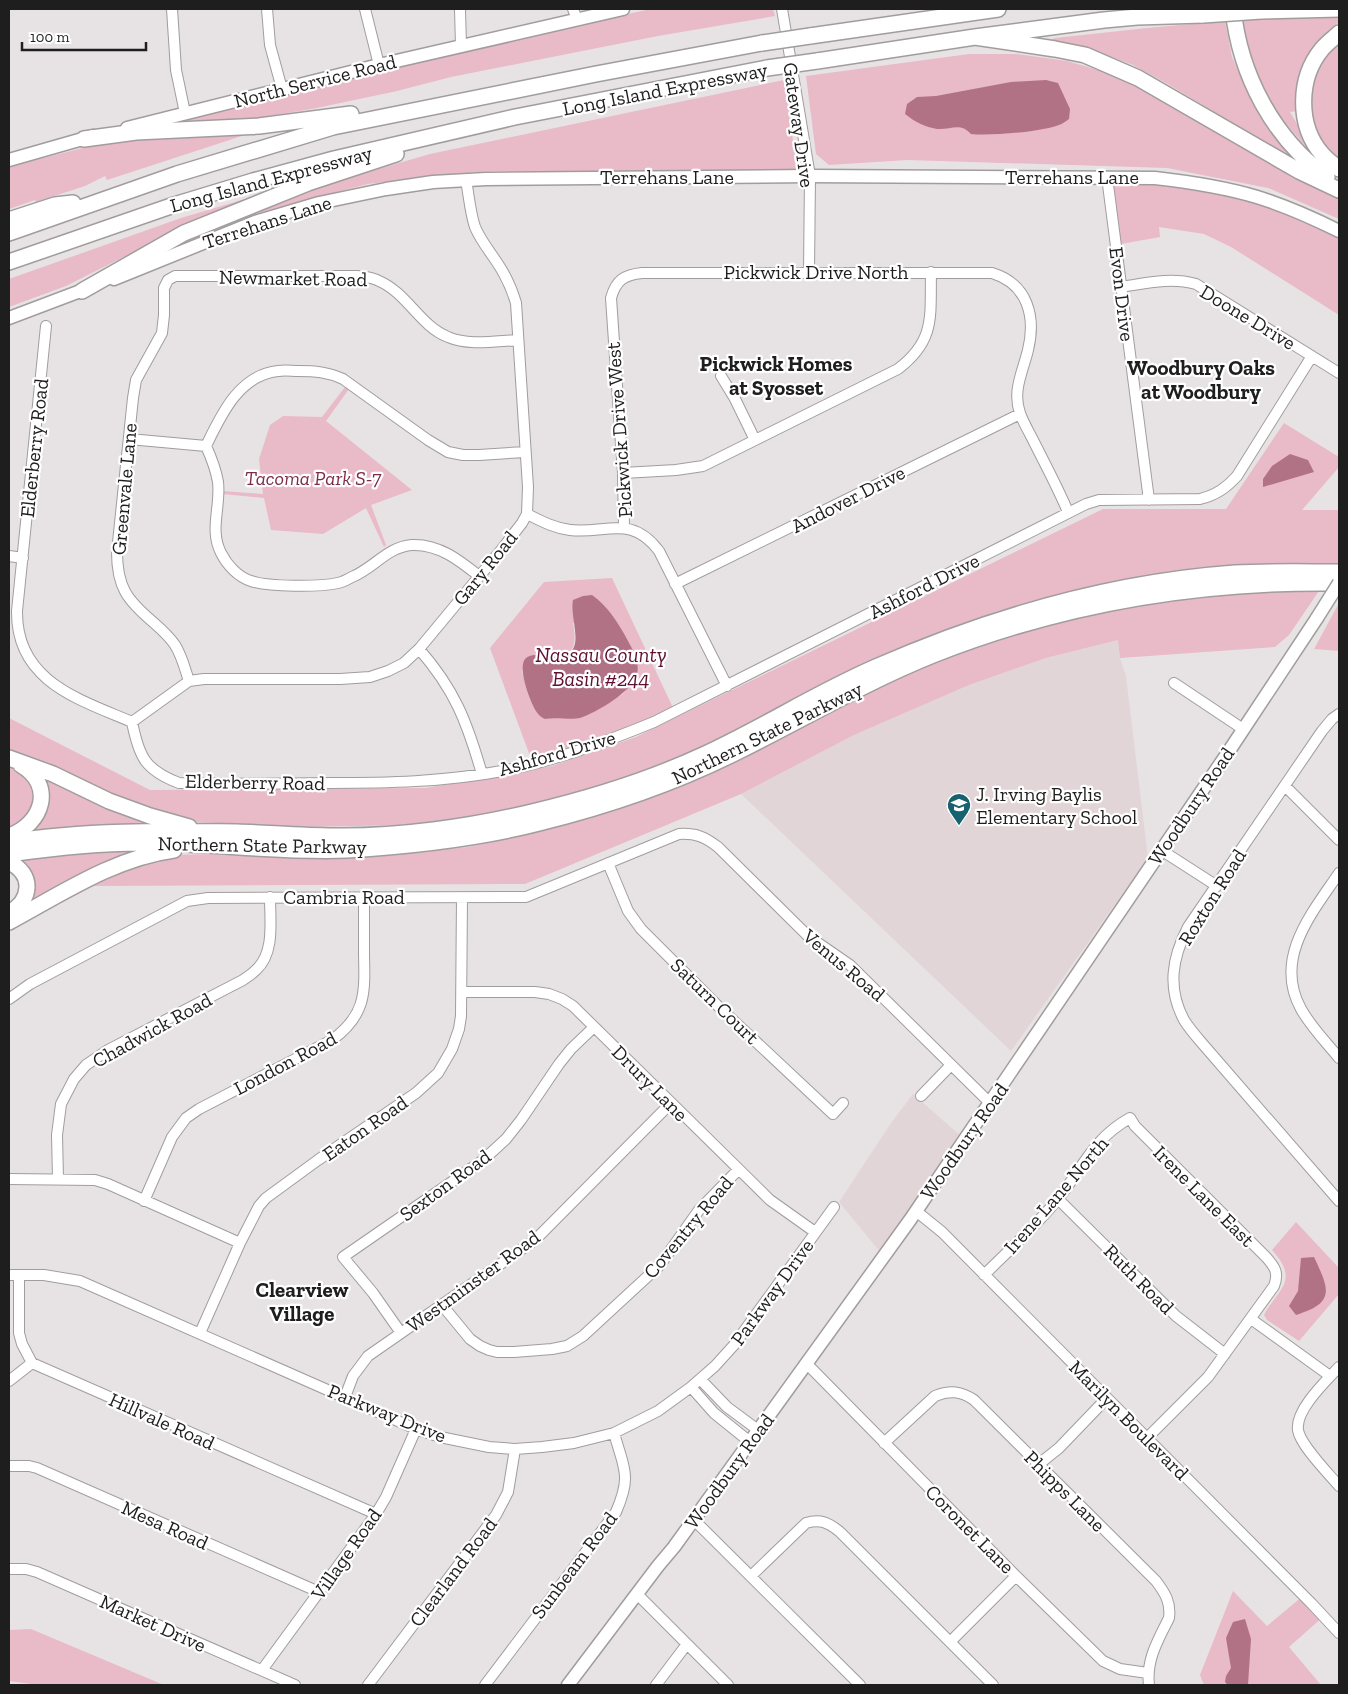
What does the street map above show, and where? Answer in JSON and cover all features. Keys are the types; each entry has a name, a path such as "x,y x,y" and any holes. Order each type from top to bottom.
{"highway":[{"path":"896,23 966,9"},
{"name":"Long Island Expressway","path":"9,233 102,199 245,152 333,127 666,60 762,43 998,9"},
{"path":"1233,9 1241,53 1265,109 1297,152 1316,170 1339,186"},
{"name":"Long Island Expressway","path":"9,262 174,205 334,159 515,117 767,68 975,37 1129,18 1339,9"},
{"path":"1339,33 1322,50 1310,68 1304,91 1304,115 1310,135 1322,154 1339,169"},
{"path":"975,37 1085,55 1142,80 1299,170 1339,190"},
{"path":"84,139 136,132 292,123 511,91"},
{"path":"82,291 184,234 228,215 359,166 515,117"},
{"path":"9,220 55,205 102,199"},
{"name":"Northern State Parkway","path":"9,854 139,843 405,833 527,814 589,797 667,771 741,737 872,668 983,624 1055,603 1167,581 1236,573 1339,572"},
{"name":"Northern State Parkway","path":"9,842 97,833 222,839 346,850 444,841 539,823 622,798 690,773 739,752 844,696 888,675 932,656 1020,625 1138,597 1189,590 1264,584 1339,583"},
{"path":"11,759 53,774 109,801 222,839"},
{"path":"9,836 29,825 40,808 41,797 39,786 29,769 11,759"},
{"path":"9,922 90,879 129,861 222,839"},
{"path":"9,862 20,870 24,876 26,886 25,899 21,905 9,913"}],"main road":[{"name":"North Service Road","path":"9,160 185,113 461,46 575,14 622,9"},
{"name":"Terrehans Lane","path":"9,318 148,266 255,222 310,206 386,188 486,178 810,176 1155,178 1202,184 1256,196 1312,217 1339,231"},
{"name":"Woodbury Road","path":"568,1685 694,1520 916,1211 1243,729 1339,583"}],"street":[{"path":"172,9 176,70 185,113"},
{"path":"266,9 270,45 282,89"},
{"path":"365,9 379,65"},
{"path":"460,9 461,46"},
{"name":"Gateway Drive","path":"782,9 810,176 809,272"},
{"name":"Evon Drive","path":"1107,177 1149,500"},
{"name":"Gary Road","path":"189,681 204,679 370,678 388,671 404,662 419,649 502,549 527,514 528,501 516,303 504,273 487,249 476,228 471,212 466,180"},
{"path":"623,473 676,470 703,466 898,369 912,359 922,344 929,327 931,272"},
{"name":"Pickwick Drive North","path":"613,290 619,281 630,274 642,273 931,272 992,274 1010,282 1020,291 1028,304 1030,333 1028,350 1017,388 1020,414"},
{"name":"Newmarket Road","path":"168,280 175,276 356,276 370,278 379,280 394,290 428,324 448,338 466,342 518,340"},
{"name":"Greenvale Lane","path":"168,280 164,288 162,333 136,380 132,398 117,552 119,578 130,600 174,644 189,681"},
{"name":"Doone Drive","path":"1121,286 1170,280 1196,284 1339,373"},
{"name":"Pickwick Drive West","path":"613,290 611,314 623,473 624,527 641,534 653,543 658,550 727,686"},
{"name":"Elderberry Road","path":"46,326 17,622 21,642 30,660 41,674 56,687 132,722 136,744 149,766 165,778 179,783 400,783 482,774"},
{"name":"Ashford Drive","path":"482,774 544,761 595,746 654,722 1068,512 1096,500 1200,500 1212,496 1227,487 1245,466 1312,356"},
{"path":"479,576 446,551 424,546 410,546 388,552 355,576 338,583 266,585 251,581 230,567 221,555 217,543 215,526 218,482 206,446 217,422 232,400 252,380 278,371 318,371 333,374 344,379 428,440 448,452 463,455 525,452"},
{"path":"721,376 735,399 755,440"},
{"path":"1020,414 1068,512"},
{"name":"Andover Drive","path":"676,584 1020,414"},
{"path":"129,439 206,446"},
{"path":"527,514 552,526 572,530 624,527"},
{"path":"9,556 22,558"},
{"path":"419,649 443,678 454,698 464,718 482,774"},
{"path":"132,722 189,681"},
{"path":"1174,683 1243,729"},
{"name":"Roxton Road","path":"1339,714 1322,731 1188,927 1175,958 1174,986 1178,1005 1185,1021 1200,1042 1339,1201"},
{"path":"1285,786 1339,840"},
{"name":"Cambria Road","path":"9,999 30,984 187,901 208,898 270,897 526,897 679,834 693,834"},
{"name":"Venus Road","path":"693,834 706,837 718,847 808,936 850,965 990,1103"},
{"path":"1161,850 1217,886"},
{"name":"Saturn Court","path":"608,864 628,911 641,929 721,1009 833,1114 843,1103"},
{"path":"1339,873 1300,932 1295,947 1292,970 1294,988 1300,1008 1312,1026 1339,1058"},
{"name":"Chadwick Road","path":"58,1179 58,1116 64,1096 74,1079 86,1066 108,1050 243,980 257,970 265,959 269,946 270,897"},
{"name":"London Road","path":"144,1201 172,1137 186,1118 332,1040 352,1022 360,1007 364,992 364,897"},
{"name":"Eaton Road","path":"200,1334 254,1213 266,1198 416,1092 438,1073 452,1049 459,1029 462,992 462,898"},
{"name":"Drury Lane","path":"462,992 535,992 548,994 572,1006 770,1200 815,1232"},
{"name":"Sexton Road","path":"401,1332 373,1293 343,1258 482,1162 506,1139 559,1064 571,1049 594,1027"},
{"path":"921,1096 951,1066"},
{"name":"Westminster Road","path":"345,1397 354,1376 368,1356 535,1240 670,1104"},
{"name":"Irene Lane North","path":"984,1275 1058,1199 1090,1152 1117,1125 1130,1118"},
{"name":"Irene Lane East","path":"1130,1118 1135,1126 1275,1267 1277,1274 1274,1286 1250,1320"},
{"name":"Coventry Road","path":"442,1305 470,1339 489,1350 514,1352 567,1346 584,1336 660,1265 699,1210 738,1170"},
{"path":"9,1179 95,1180 108,1184 240,1243"},
{"name":"Ruth Road","path":"1058,1199 1176,1316 1224,1354"},
{"name":"Parkway Drive","path":"14,1275 44,1275 80,1281 416,1429 463,1443 515,1449 574,1443 614,1434 658,1411 691,1387 734,1345 834,1207"},
{"name":"Marilyn Boulevard","path":"916,1211 942,1232 1339,1633"},
{"path":"9,1381 32,1363 22,1344 14,1275"},
{"path":"1147,1438 1208,1377 1250,1320 1330,1376"},
{"name":"Hillvale Road","path":"32,1363 376,1514"},
{"name":"Coronet Lane","path":"806,1363 1016,1576 1103,1661 1120,1669 1148,1673"},
{"path":"1339,1367 1302,1411 1298,1420 1298,1431 1305,1446 1339,1486"},
{"path":"700,1379 727,1407 758,1430"},
{"path":"691,1387 714,1413 750,1442"},
{"name":"Phipps Lane","path":"884,1443 935,1396 945,1392 959,1392 974,1400 1156,1581 1165,1594 1169,1604 1169,1618 1152,1654 1148,1673 1149,1685"},
{"path":"1039,1464 1059,1448 1107,1398"},
{"name":"Village Road","path":"262,1670 376,1514 386,1497 416,1429"},
{"name":"Sunbeam Road","path":"485,1685 616,1512 623,1495 625,1474 624,1461 614,1434"},
{"name":"Clearland Road","path":"368,1685 496,1514 508,1492 515,1449"},
{"name":"Mesa Road","path":"9,1466 37,1468 319,1592"},
{"path":"694,1520 860,1685"},
{"path":"751,1576 806,1523 825,1521 840,1532 993,1685"},
{"name":"Market Drive","path":"9,1569 26,1569 37,1572 295,1685"},
{"path":"950,1642 1016,1576"},
{"path":"637,1594 728,1685"},
{"path":"656,1685 687,1644"}],"shaded area":[{"name":"J. Irving Baylis Elementary School","path":"1118,640 1120,658 1126,676 1148,858 1011,1051 741,794 854,735 969,685 1046,658"},
{"path":"913,1094 962,1137 881,1253 839,1202 891,1123"}],"green space":[{"path":"651,9 773,9 775,16 658,36 451,77 397,91 312,109 243,120 174,121 446,53"},
{"path":"1238,9 1246,9 1247,20 1339,15 1339,22 1320,38 1305,63 1298,111 1290,112 1317,158 1288,127 1271,104 1257,79 1246,45"},
{"path":"1225,21 1232,57 1256,109 1297,159 1296,161 1133,65 1096,51 1049,41 1055,38"},
{"path":"1339,38 1339,158 1323,142 1317,132 1310,110 1309,98 1314,71"},
{"path":"969,54 1017,54 1067,61 1122,77 1339,198 1339,219 1268,188 1167,168 907,160 829,165 816,154 806,76"},
{"path":"784,80 797,168 794,171 492,171 431,176 368,184 305,200 174,248 172,244 303,191 430,154"},
{"path":"251,133 107,180 105,176 85,186 9,209 9,169 11,166 135,135"},
{"path":"1154,181 1253,199 1339,233 1339,315 1231,247 1204,234 1159,227 1160,237 1121,244 1113,182"},
{"path":"272,191 185,226 66,286 9,307 9,279 181,218"},
{"name":"Tacoma Park S-7","path":"345,387 349,389 326,421 412,490 371,505 386,545 384,547 366,508 323,534 271,530 264,498 222,494 223,491 263,494 259,459 270,425 283,416 322,417"},
{"path":"1284,423 1339,457 1339,467 1302,510 1339,510 1339,561 1337,565 1197,571 1116,581 998,611 904,646 727,738 601,788 527,807 459,820 407,825 304,827 195,822 149,811 104,795 9,750 9,718 150,790 426,788 552,766 636,737 1103,509 1226,509"},
{"path":"612,578 675,712 533,764 490,648 544,582","holes":["612,615 634,653 637,674 623,694 589,713 579,718 555,717 545,719 532,704 522,671 534,655 553,657 567,654 574,643 573,623"]},
{"path":"1321,588 1289,635 1275,647 1120,658 1118,640 1046,658 969,685 854,735 741,794 525,884 94,886 9,930 9,925 89,883 168,855 213,854 344,859 469,847 554,828 636,801 855,695 963,649 1056,621 1141,602 1242,589"},
{"path":"1339,603 1339,651 1314,649"},
{"path":"9,762 32,776 35,811 9,831"},
{"path":"38,774 158,825 33,832 32,826"},
{"path":"145,850 18,910 28,898 20,865 22,858 93,851"},
{"path":"1296,1222 1339,1268 1339,1294 1299,1341 1267,1320 1264,1315 1281,1291 1286,1277 1285,1269 1272,1250"},
{"path":"1233,1591 1267,1626 1304,1595 1324,1616 1289,1647 1321,1685 1204,1685 1200,1675"},
{"path":"31,1629 164,1685 39,1685 9,1681 9,1630"}],"water":[{"path":"1046,80 1058,83 1070,109 1069,119 1060,125 1040,130 1015,133 971,134 959,127 937,129 928,127 916,122 905,114 907,104 917,97 936,96 1011,82"},
{"path":"1290,454 1308,460 1314,472 1263,487 1263,479 1272,466"},
{"name":"Nassau County Basin #244","path":"592,595 608,610 625,635 636,657 638,665 637,674 628,688 595,711 580,718 545,719 536,711 529,696 524,677 523,662 531,655 556,657 568,654 573,649 576,638 573,600"},
{"path":"1314,1257 1323,1278 1326,1294 1318,1305 1296,1315 1289,1306 1298,1291 1301,1258"},
{"path":"1245,1619 1251,1639 1248,1685 1228,1685 1225,1682 1226,1676 1231,1668 1226,1638 1233,1622"}],"place":[{"name":"J. Irving Baylis Elementary School","path":"959,826"}],"district":[{"name":"Pickwick Homes at Syosset","path":"776,376"},
{"name":"Woodbury Oaks at Woodbury","path":"1201,380"},
{"name":"Clearview Village","path":"302,1302"}]}
